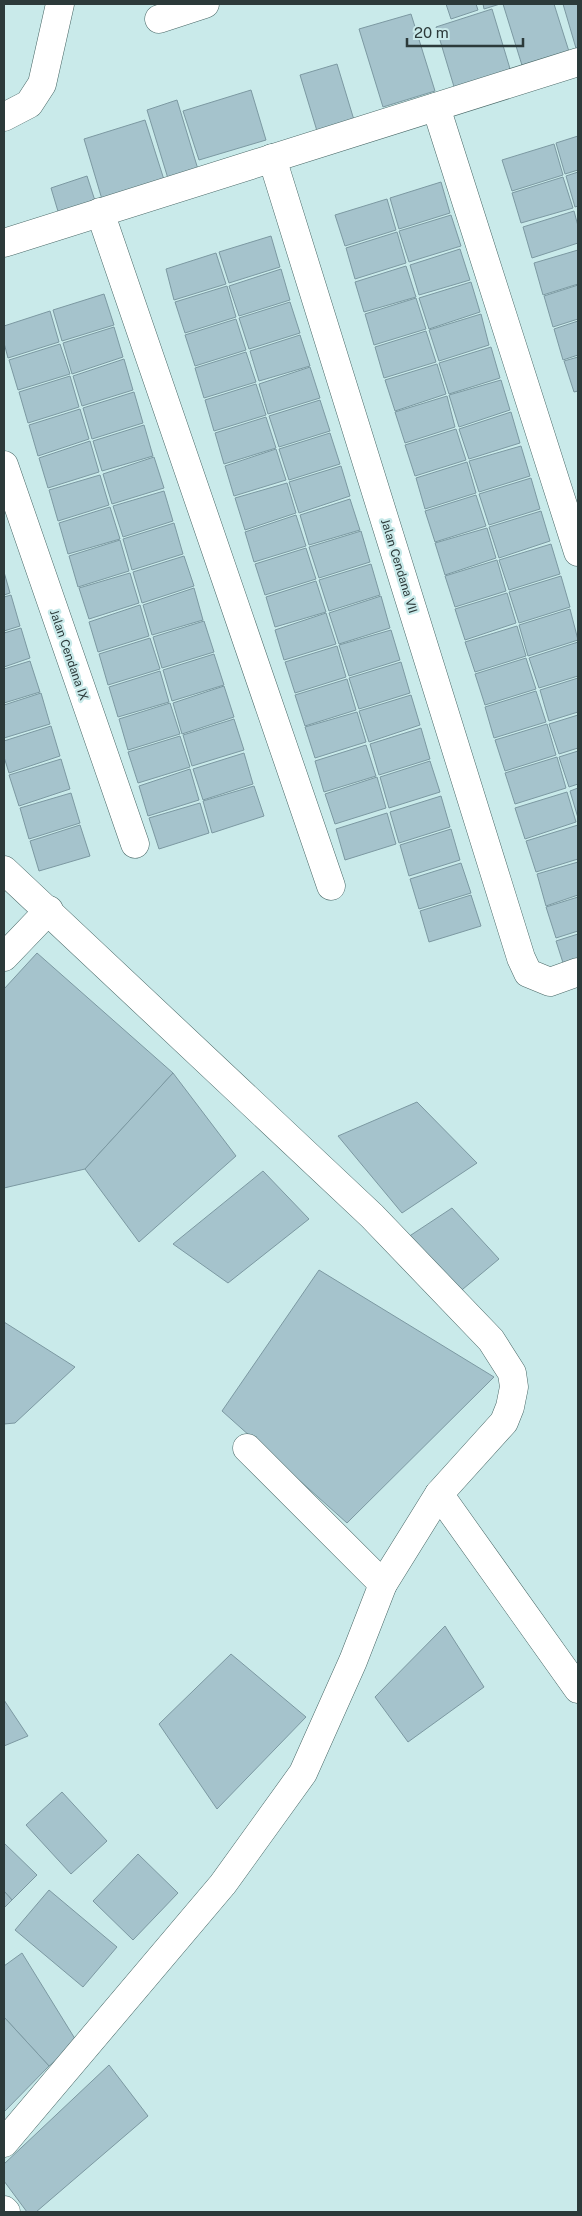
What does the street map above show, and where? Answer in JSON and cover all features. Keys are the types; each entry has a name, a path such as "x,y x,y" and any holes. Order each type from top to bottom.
{"street":[{"path":"4,116 29,104 42,84 60,4"},
{"path":"159,19 205,4"},
{"path":"4,243 578,62"},
{"path":"436,107 578,552"},
{"name":"Jalan Cendana VII","path":"272,158 521,958 528,973 550,982 578,972"},
{"path":"100,212 331,886"},
{"name":"Jalan Cendana IX","path":"4,465 135,844"},
{"path":"4,870 49,910 372,1216 491,1340 512,1373 514,1387 510,1407 504,1422 439,1494 383,1584 353,1661 303,1773 224,1884 4,2143"},
{"path":"4,957 49,910"},
{"path":"247,1448 383,1584"},
{"path":"439,1494 578,1689"}],"building":[{"path":"446,4 476,4 478,10 451,19"},
{"path":"483,4 500,4 484,9"},
{"path":"503,4 554,4 572,61 525,75"},
{"path":"563,4 578,4 578,55"},
{"path":"492,9 514,82 458,100 436,27"},
{"path":"411,14 435,91 383,107 359,29"},
{"path":"337,64 354,120 317,131 300,75"},
{"path":"251,90 266,140 199,160 183,111"},
{"path":"177,100 200,176 170,185 147,110"},
{"path":"145,120 166,186 104,206 84,139"},
{"path":"578,136 578,170 565,174 556,143"},
{"path":"554,144 563,175 512,191 502,160"},
{"path":"578,172 578,206 575,207 566,176"},
{"path":"87,176 97,207 60,218 51,188"},
{"path":"563,177 573,208 521,223 512,193"},
{"path":"441,182 450,213 399,229 390,198"},
{"path":"387,199 396,230 345,246 335,215"},
{"path":"574,211 578,226 578,243 532,258 523,227"},
{"path":"451,215 461,246 409,262 399,231"},
{"path":"397,232 406,263 355,279 346,248"},
{"path":"271,236 280,267 229,283 219,252"},
{"path":"460,249 470,280 419,295 410,265"},
{"path":"578,250 578,284 543,295 534,263"},
{"path":"216,253 226,284 174,300 166,269"},
{"path":"406,266 416,297 364,312 355,282"},
{"path":"281,269 290,300 239,316 229,286"},
{"path":"471,282 480,312 429,329 419,298"},
{"path":"578,285 578,319 553,327 544,296"},
{"path":"227,286 236,317 185,333 175,302"},
{"path":"104,294 114,325 62,341 53,310"},
{"path":"416,298 426,329 374,345 365,314"},
{"path":"290,302 300,333 249,349 239,318"},
{"path":"50,311 59,342 8,358 4,343 4,326"},
{"path":"481,314 489,345 439,361 429,330"},
{"path":"236,319 246,350 195,366 185,335"},
{"path":"578,321 578,355 563,360 554,329"},
{"path":"114,327 123,357 72,374 63,343"},
{"path":"426,331 436,362 384,378 375,347"},
{"path":"300,335 310,366 259,381 250,351"},
{"path":"60,344 70,374 18,390 9,360"},
{"path":"491,347 500,378 449,394 439,363"},
{"path":"246,352 256,382 204,398 195,368"},
{"path":"578,357 578,391 574,392 564,361"},
{"path":"124,359 133,390 82,406 73,376"},
{"path":"437,364 446,394 395,411 385,380"},
{"path":"310,367 320,398 268,414 259,384"},
{"path":"70,376 79,407 28,423 19,392"},
{"path":"501,380 510,410 459,427 449,395"},
{"path":"256,384 266,415 214,431 205,400"},
{"path":"134,392 143,423 92,439 83,408"},
{"path":"447,396 455,427 405,443 395,412"},
{"path":"320,400 330,431 279,447 269,416"},
{"path":"80,409 89,439 38,456 29,425"},
{"path":"511,412 520,443 469,459 459,429"},
{"path":"266,417 276,448 224,464 215,433"},
{"path":"144,425 153,456 102,471 93,441"},
{"path":"456,429 466,460 415,476 405,445"},
{"path":"330,433 340,464 289,480 279,449"},
{"path":"90,441 99,472 48,488 39,458"},
{"path":"521,446 530,476 479,492 469,461"},
{"path":"276,449 286,480 234,496 225,466"},
{"path":"154,457 164,488 112,504 103,474"},
{"path":"467,462 476,493 425,509 416,478"},
{"path":"341,466 350,496 299,513 289,482"},
{"path":"100,475 109,505 58,521 49,490"},
{"path":"531,478 540,509 489,525 479,494"},
{"path":"287,483 296,513 245,530 235,498"},
{"path":"164,491 173,521 123,537 113,506"},
{"path":"476,495 486,526 435,542 425,511"},
{"path":"350,499 360,530 309,545 300,515"},
{"path":"110,507 120,539 68,554 59,523"},
{"path":"541,511 550,541 499,558 489,527"},
{"path":"296,515 306,546 254,562 245,532"},
{"path":"174,523 183,554 132,570 123,539"},
{"path":"487,528 496,558 445,575 435,543"},
{"path":"361,531 370,562 319,578 309,547"},
{"path":"120,540 129,571 78,587 69,556"},
{"path":"551,544 560,574 509,590 499,560"},
{"path":"306,548 316,579 265,595 255,564"},
{"path":"184,556 194,586 142,603 133,572"},
{"path":"497,560 506,591 455,607 445,576"},
{"path":"371,564 380,595 329,611 319,580"},
{"path":"4,572 10,593 4,595"},
{"path":"130,573 139,603 89,619 79,588"},
{"path":"561,576 570,607 519,623 509,592"},
{"path":"316,581 326,612 275,627 266,597"},
{"path":"194,588 203,620 152,635 143,605"},
{"path":"507,593 516,623 465,640 455,609"},
{"path":"11,595 20,626 4,631 4,597"},
{"path":"381,596 390,628 339,644 329,613"},
{"path":"140,605 149,636 98,652 89,622"},
{"path":"570,609 578,640 528,656 519,625"},
{"path":"326,613 336,644 284,660 275,630"},
{"path":"204,621 214,652 162,668 153,637"},
{"path":"517,626 526,656 475,672 465,642"},
{"path":"21,628 30,658 4,667 4,633"},
{"path":"391,630 400,660 349,676 339,645"},
{"path":"150,638 160,669 108,685 99,654"},
{"path":"578,642 578,676 539,688 529,658"},
{"path":"337,646 346,677 295,693 285,662"},
{"path":"214,654 224,685 172,701 163,670"},
{"path":"526,658 536,689 485,705 475,674"},
{"path":"30,661 40,692 4,703 4,669"},
{"path":"401,662 410,693 359,709 349,678"},
{"path":"160,671 169,702 118,717 109,687"},
{"path":"578,678 578,712 549,721 540,690"},
{"path":"347,679 356,710 305,726 295,695"},
{"path":"224,686 234,717 182,734 173,703"},
{"path":"536,691 546,722 494,738 485,707"},
{"path":"41,693 50,724 4,738 4,705"},
{"path":"411,695 420,725 369,742 359,711"},
{"path":"170,703 180,734 128,750 119,719"},
{"path":"357,712 366,742 315,758 305,727"},
{"path":"578,715 578,748 559,754 549,724"},
{"path":"234,719 244,750 192,766 183,735"},
{"path":"547,724 556,755 505,771 495,740"},
{"path":"51,726 60,756 9,773 4,757 4,741"},
{"path":"421,728 430,759 379,775 370,744"},
{"path":"180,736 190,767 138,783 128,752"},
{"path":"366,745 376,776 324,792 315,761"},
{"path":"578,751 578,784 569,787 559,757"},
{"path":"244,753 253,784 203,800 193,769"},
{"path":"557,757 566,788 515,804 505,773"},
{"path":"61,759 70,789 19,806 9,775"},
{"path":"430,761 440,792 389,808 380,777"},
{"path":"190,769 199,800 148,816 139,786"},
{"path":"377,777 386,808 335,824 325,794"},
{"path":"254,786 264,816 212,833 203,801"},
{"path":"578,788 578,818 570,791"},
{"path":"567,792 576,822 525,839 515,808"},
{"path":"71,793 80,823 29,839 20,808"},
{"path":"441,796 450,827 399,843 390,812"},
{"path":"200,803 209,833 159,849 149,818"},
{"path":"387,813 396,844 345,860 336,829"},
{"path":"80,825 90,856 39,871 30,841"},
{"path":"578,825 578,859 536,872 526,841"},
{"path":"451,829 460,860 409,876 400,845"},
{"path":"578,862 578,895 546,906 537,874"},
{"path":"461,863 471,893 419,909 410,879"},
{"path":"471,895 481,926 429,942 420,911"},
{"path":"578,897 578,931 556,938 546,907"},
{"path":"578,934 578,968 566,972 556,941"},
{"path":"37,953 173,1073 85,1169 4,1188 4,989"},
{"path":"173,1073 236,1156 139,1242 85,1169"},
{"path":"417,1102 477,1163 402,1213 338,1136"},
{"path":"263,1171 309,1219 228,1283 173,1244"},
{"path":"452,1208 499,1259 457,1294 405,1239"},
{"path":"319,1270 494,1377 347,1523 222,1411"},
{"path":"4,1322 75,1367 15,1423 4,1424"},
{"path":"445,1626 484,1687 408,1742 375,1697"},
{"path":"231,1654 306,1717 217,1809 159,1724"},
{"path":"4,1700 28,1736 4,1746"},
{"path":"62,1792 107,1841 71,1874 26,1825"},
{"path":"4,1843 37,1875 12,1900 4,1891"},
{"path":"138,1854 178,1893 133,1940 93,1901"},
{"path":"49,1890 117,1947 83,1987 15,1930"},
{"path":"4,1891 12,1900 4,1908"},
{"path":"22,1953 77,2042 49,2066 4,2017 4,1966"},
{"path":"4,2017 49,2066 4,2112"},
{"path":"109,2065 148,2116 36,2212 27,2212 4,2181 4,2164"}]}
